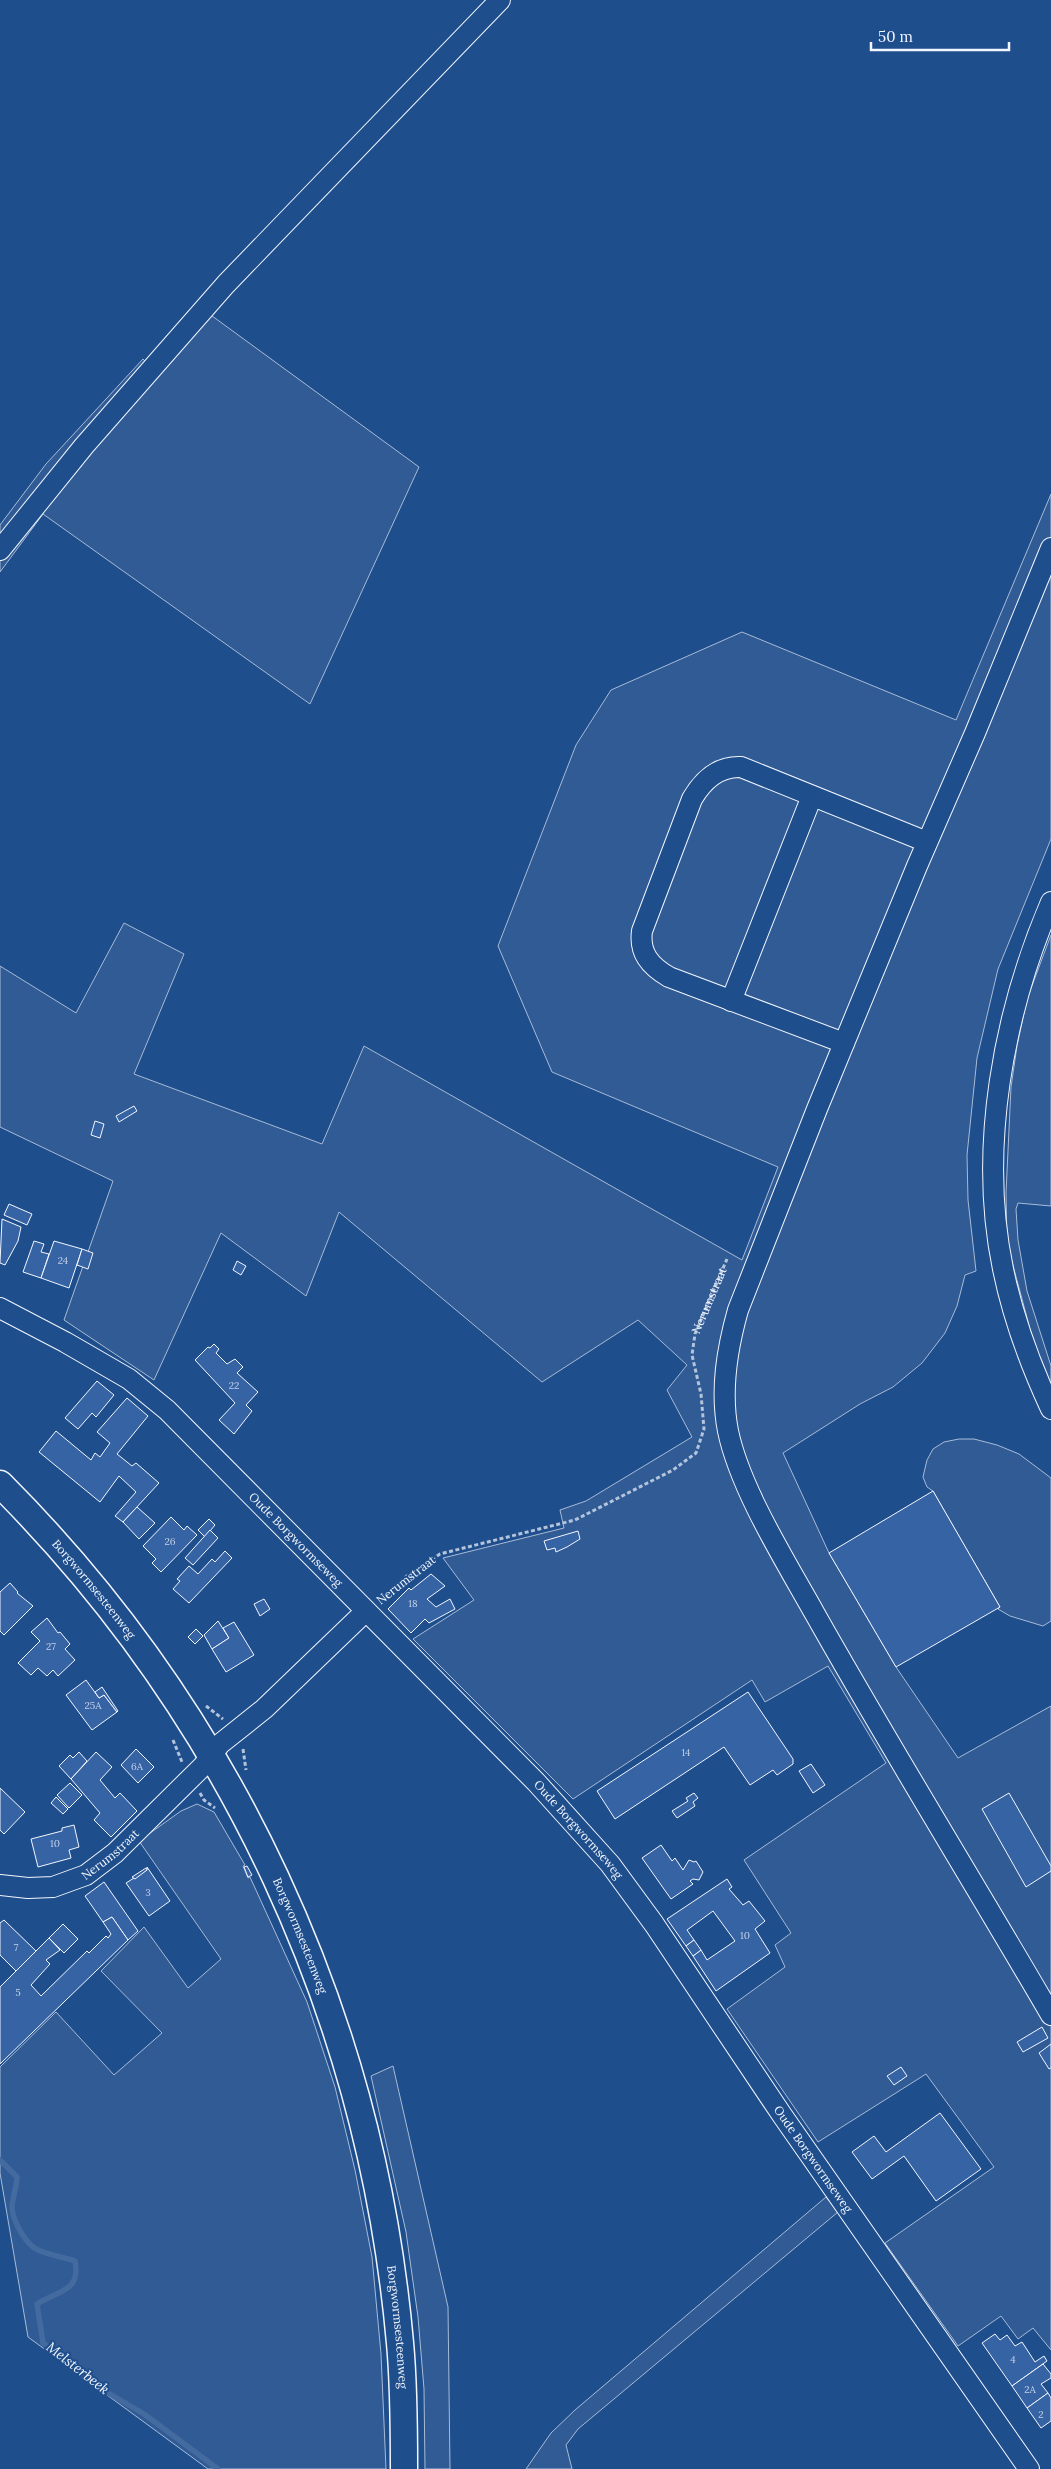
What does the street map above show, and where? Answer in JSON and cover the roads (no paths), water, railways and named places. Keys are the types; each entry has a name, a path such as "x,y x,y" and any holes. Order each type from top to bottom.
{"main road":[{"name":"Borgwormsesteenweg","path":"0,1484 68,1556 114,1612 167,1684 211,1755 264,1851 294,1915 336,2028 354,2086 375,2172 391,2261 401,2344 404,2469"}],"street":[{"path":"0,550 84,446 226,284 500,0"},
{"path":"1051,548 844,1043 738,1310 730,1339 726,1369 725,1405 728,1432 735,1455 756,1504 803,1592 1051,2015"},
{"path":"844,1043 731,1001 659,971 648,960 642,945 642,931 692,799 698,788 712,774 734,767 741,767 927,842"},
{"path":"731,1001 812,796"},
{"path":"1051,902 1029,956 1006,1042 996,1124 995,1173 996,1220 1003,1269 1032,1368 1051,1409"},
{"name":"Oude Borgwormseweg","path":"0,1308 129,1379 167,1410 536,1782 610,1864 654,1924 782,2115 1029,2469"},
{"name":"Nerumstraat","path":"0,1885 28,1888 53,1887 86,1875 115,1853 191,1778 220,1744 264,1709 366,1611"}],"waterway":[{"name":"Melsterbeek","path":"0,2160 17,2177 12,2208 15,2219 25,2238 38,2250 75,2261 75,2279 71,2285 37,2304 43,2343 93,2384 144,2414 218,2469"}]}
